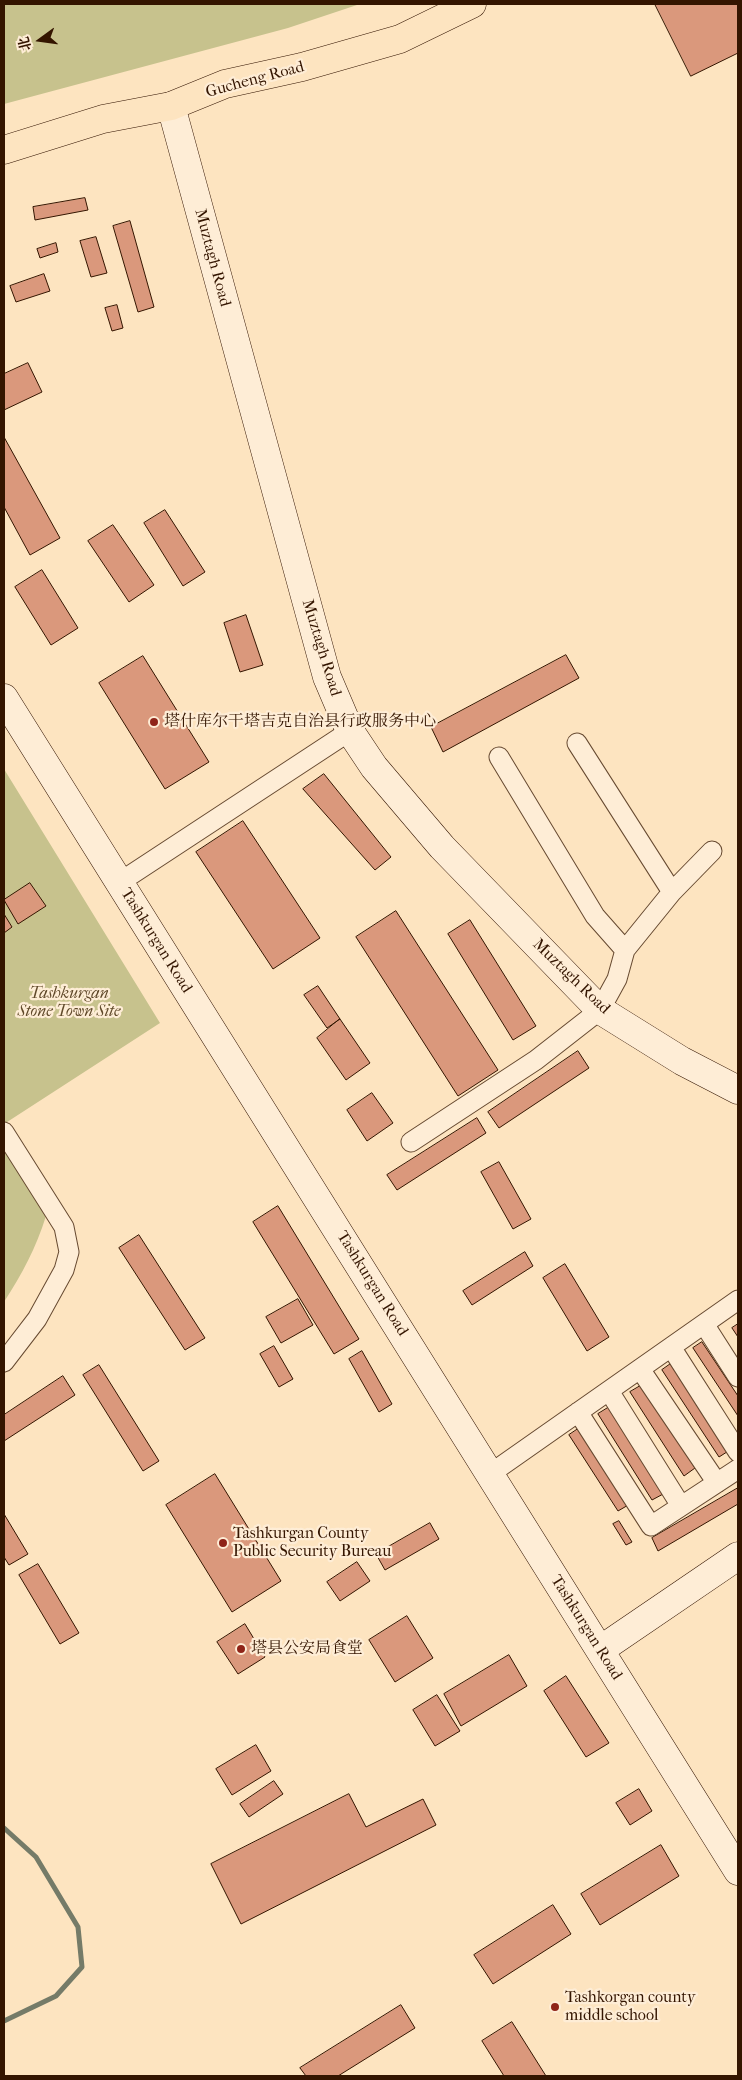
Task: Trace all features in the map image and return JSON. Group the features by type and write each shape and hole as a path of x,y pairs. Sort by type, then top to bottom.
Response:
{"main road":[{"name":"Gucheng Road","path":"4,150 103,119 171,106 225,84 302,67 400,39 472,4"},
{"name":"Muztagh Road","path":"171,106 327,677 350,731 374,767 442,846 600,1010 682,1060 738,1090"},
{"name":"Tashkurgan Road","path":"4,698 738,1871"},
{"path":"600,1650 738,1556"}],"street":[{"path":"120,882 350,731"},
{"path":"577,744 672,892"},
{"path":"499,757 595,916 625,950"},
{"path":"411,1142 536,1060 600,1010 617,979 625,950 672,892 712,850"},
{"path":"4,1132 64,1227 69,1252 64,1270 37,1320 4,1362"},
{"path":"490,1474 738,1300"},
{"path":"704,1324 738,1376"},
{"path":"671,1347 738,1452"},
{"path":"640,1369 717,1483"},
{"path":"609,1391 681,1506"},
{"path":"578,1412 650,1526 738,1470"}],"green space":[{"path":"4,4 360,4 288,28 4,104"},
{"name":"Tashkurgan Stone Town Site","path":"4,769 160,1023 4,1124"},
{"path":"4,1142 28,1179 46,1216 28,1260 4,1302"}],"building":[{"path":"655,4 738,4 738,53 691,76"},
{"path":"85,198 88,210 35,220 33,207"},
{"path":"130,221 154,307 138,312 113,226"},
{"path":"96,237 107,273 91,277 80,241"},
{"path":"56,243 58,252 40,258 37,249"},
{"path":"44,274 50,291 16,302 10,286"},
{"path":"117,305 123,328 112,331 105,308"},
{"path":"28,363 42,392 4,410 4,374"},
{"path":"4,437 60,538 30,555 4,507"},
{"path":"165,510 205,572 183,586 144,523"},
{"path":"113,525 154,585 129,602 88,541"},
{"path":"42,570 78,628 51,645 15,587"},
{"path":"246,615 263,665 240,672 224,623"},
{"path":"566,655 579,678 443,752 431,727"},
{"name":"塔什库尔干塔吉克自治县行政服务中心","path":"143,656 209,762 165,789 99,683"},
{"path":"324,774 391,857 375,870 303,789"},
{"path":"243,821 320,938 273,969 196,852"},
{"path":"30,883 46,906 18,924 4,900"},
{"path":"396,911 498,1070 458,1096 356,937"},
{"path":"4,914 12,927 4,933"},
{"path":"470,920 536,1026 513,1040 448,934"},
{"path":"318,986 340,1019 327,1028 304,995"},
{"path":"340,1019 370,1063 346,1080 317,1038"},
{"path":"578,1051 589,1068 499,1128 488,1112"},
{"path":"372,1093 393,1123 367,1141 347,1110"},
{"path":"477,1118 486,1133 397,1190 387,1175"},
{"path":"499,1162 531,1219 513,1229 481,1172"},
{"path":"278,1206 359,1339 334,1354 253,1222"},
{"path":"139,1235 205,1338 185,1350 119,1248"},
{"path":"525,1252 533,1266 472,1305 463,1291"},
{"path":"565,1264 609,1337 587,1351 543,1278"},
{"path":"298,1299 313,1325 281,1343 266,1317"},
{"path":"738,1324 738,1337 732,1328"},
{"path":"702,1342 738,1396 738,1416 693,1348"},
{"path":"274,1346 293,1379 279,1387 260,1354"},
{"path":"362,1351 392,1404 379,1412 349,1359"},
{"path":"672,1363 730,1450 719,1457 662,1370"},
{"path":"99,1365 159,1461 143,1471 83,1375"},
{"path":"63,1376 75,1395 4,1441 4,1415"},
{"path":"642,1385 695,1468 684,1476 630,1392"},
{"path":"611,1406 665,1493 652,1500 598,1414"},
{"path":"581,1427 630,1504 618,1511 569,1435"},
{"name":"Tashkurgan County Public Security Bureau","path":"215,1474 281,1581 232,1612 166,1505"},
{"path":"738,1488 738,1504 658,1551 652,1538"},
{"path":"4,1514 28,1554 9,1565 4,1557"},
{"path":"619,1521 632,1542 626,1545 613,1524"},
{"path":"430,1523 439,1539 385,1570 376,1554"},
{"path":"357,1562 370,1581 340,1601 327,1582"},
{"path":"38,1564 79,1633 60,1644 19,1575"},
{"path":"407,1616 433,1658 395,1682 369,1640"},
{"name":"塔县公安局食堂","path":"245,1624 265,1657 238,1674 217,1642"},
{"path":"509,1655 527,1686 461,1726 444,1694"},
{"path":"566,1676 609,1743 586,1757 544,1691"},
{"path":"437,1695 460,1731 435,1746 413,1710"},
{"path":"256,1745 271,1771 232,1795 216,1769"},
{"path":"274,1781 283,1794 249,1817 240,1804"},
{"path":"639,1789 652,1811 630,1825 616,1803"},
{"path":"349,1794 366,1827 423,1799 436,1825 241,1924 211,1864"},
{"path":"661,1845 679,1876 600,1925 581,1894"},
{"path":"553,1905 571,1934 493,1984 474,1955"},
{"path":"401,2005 415,2028 338,2076 306,2076 300,2068"},
{"path":"512,2022 546,2076 504,2076 482,2041"}],"waterway":[{"path":"4,1828 36,1857 78,1927 82,1967 56,1996 4,2021"}],"place":[{"name":"塔什库尔干塔吉克自治县行政服务中心","path":"154,722"},
{"name":"Tashkurgan County Public Security Bureau","path":"223,1543"},
{"name":"塔县公安局食堂","path":"241,1649"},
{"name":"Tashkorgan county middle school","path":"555,2007"}]}
